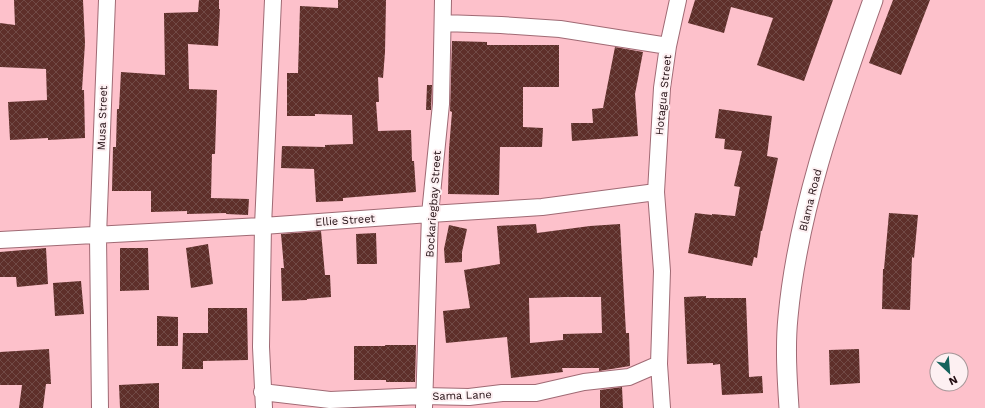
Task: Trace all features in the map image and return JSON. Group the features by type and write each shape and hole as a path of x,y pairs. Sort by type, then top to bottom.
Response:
{"street":[{"name":"Musa Street","path":"100,408 98,236 107,0"},
{"path":"264,408 262,392 263,226 274,0"},
{"name":"Bockariegbay Street","path":"423,402 430,214 441,104 443,0"},
{"name":"Hotagua Street","path":"656,192 662,88 668,46 678,0"},
{"name":"Blama Road","path":"789,408 787,377 787,319 794,266 826,140 873,0"},
{"path":"443,23 560,29 668,46"},
{"name":"Ellie Street","path":"0,240 98,236 263,226 542,207 656,192"},
{"path":"656,192 662,271 659,364 662,408"},
{"name":"Sama Lane","path":"262,392 330,400 423,402 502,393 536,401 584,382 629,377 659,364"}],"building":[{"path":"14,0 83,0 85,43 82,90 84,90 85,138 10,140 8,102 47,100 46,69 0,67 0,23 15,25"},
{"path":"199,0 219,0 220,9 218,46 188,44 189,89 217,90 215,154 212,154 211,198 249,199 248,215 226,213 187,214 187,211 151,212 151,191 112,191 113,147 116,147 117,109 119,109 121,72 165,75 164,13 198,12"},
{"path":"338,0 386,0 383,78 378,77 379,102 376,102 378,131 411,130 412,161 414,161 416,192 343,198 343,201 316,202 314,169 281,168 282,146 325,147 325,145 353,144 352,115 315,114 315,116 287,116 287,73 298,73 300,6 338,8"},
{"path":"695,0 833,0 804,81 757,65 773,18 731,7 724,33 688,23"},
{"path":"893,0 930,0 901,75 869,63"},
{"path":"452,41 487,42 487,45 559,45 559,87 523,87 523,127 543,128 542,147 500,147 499,195 448,194 452,112 450,111"},
{"path":"615,47 643,52 635,94 638,136 572,141 571,123 593,123 592,109 603,108"},
{"path":"427,85 432,85 431,110 426,110"},
{"path":"719,109 772,116 767,156 778,158 761,231 757,258 754,257 752,266 688,253 695,213 735,216 740,187 734,186 742,151 724,149 725,139 715,138"},
{"path":"889,213 918,215 914,258 912,257 910,310 882,309 883,269"},
{"path":"536,224 537,233 590,226 620,224 626,333 629,333 630,366 599,371 599,368 562,368 563,372 511,378 507,337 446,343 443,311 470,308 464,270 500,264 497,226","holes":["601,297 602,333 563,334 563,340 530,343 529,298"]},
{"path":"449,225 467,229 462,252 462,262 445,263 444,249"},
{"path":"321,231 325,275 330,275 331,297 282,301 281,268 284,268 281,234"},
{"path":"376,233 377,264 357,264 356,234"},
{"path":"208,244 213,284 191,288 186,248"},
{"path":"46,248 48,284 17,287 16,277 0,277 0,252"},
{"path":"120,248 148,248 149,290 120,291"},
{"path":"81,281 84,314 55,316 53,283"},
{"path":"706,296 706,298 746,298 749,377 762,376 763,393 722,395 720,364 687,364 684,297"},
{"path":"208,308 247,308 248,360 203,361 203,369 182,369 183,333 208,333"},
{"path":"157,316 178,317 178,346 157,346"},
{"path":"416,345 415,382 354,380 354,346"},
{"path":"49,349 51,384 46,384 43,408 19,408 22,385 0,385 0,352"},
{"path":"859,349 860,383 830,385 829,350"},
{"path":"159,383 159,408 120,408 119,385"},
{"path":"622,387 623,408 600,408 600,390"}]}
